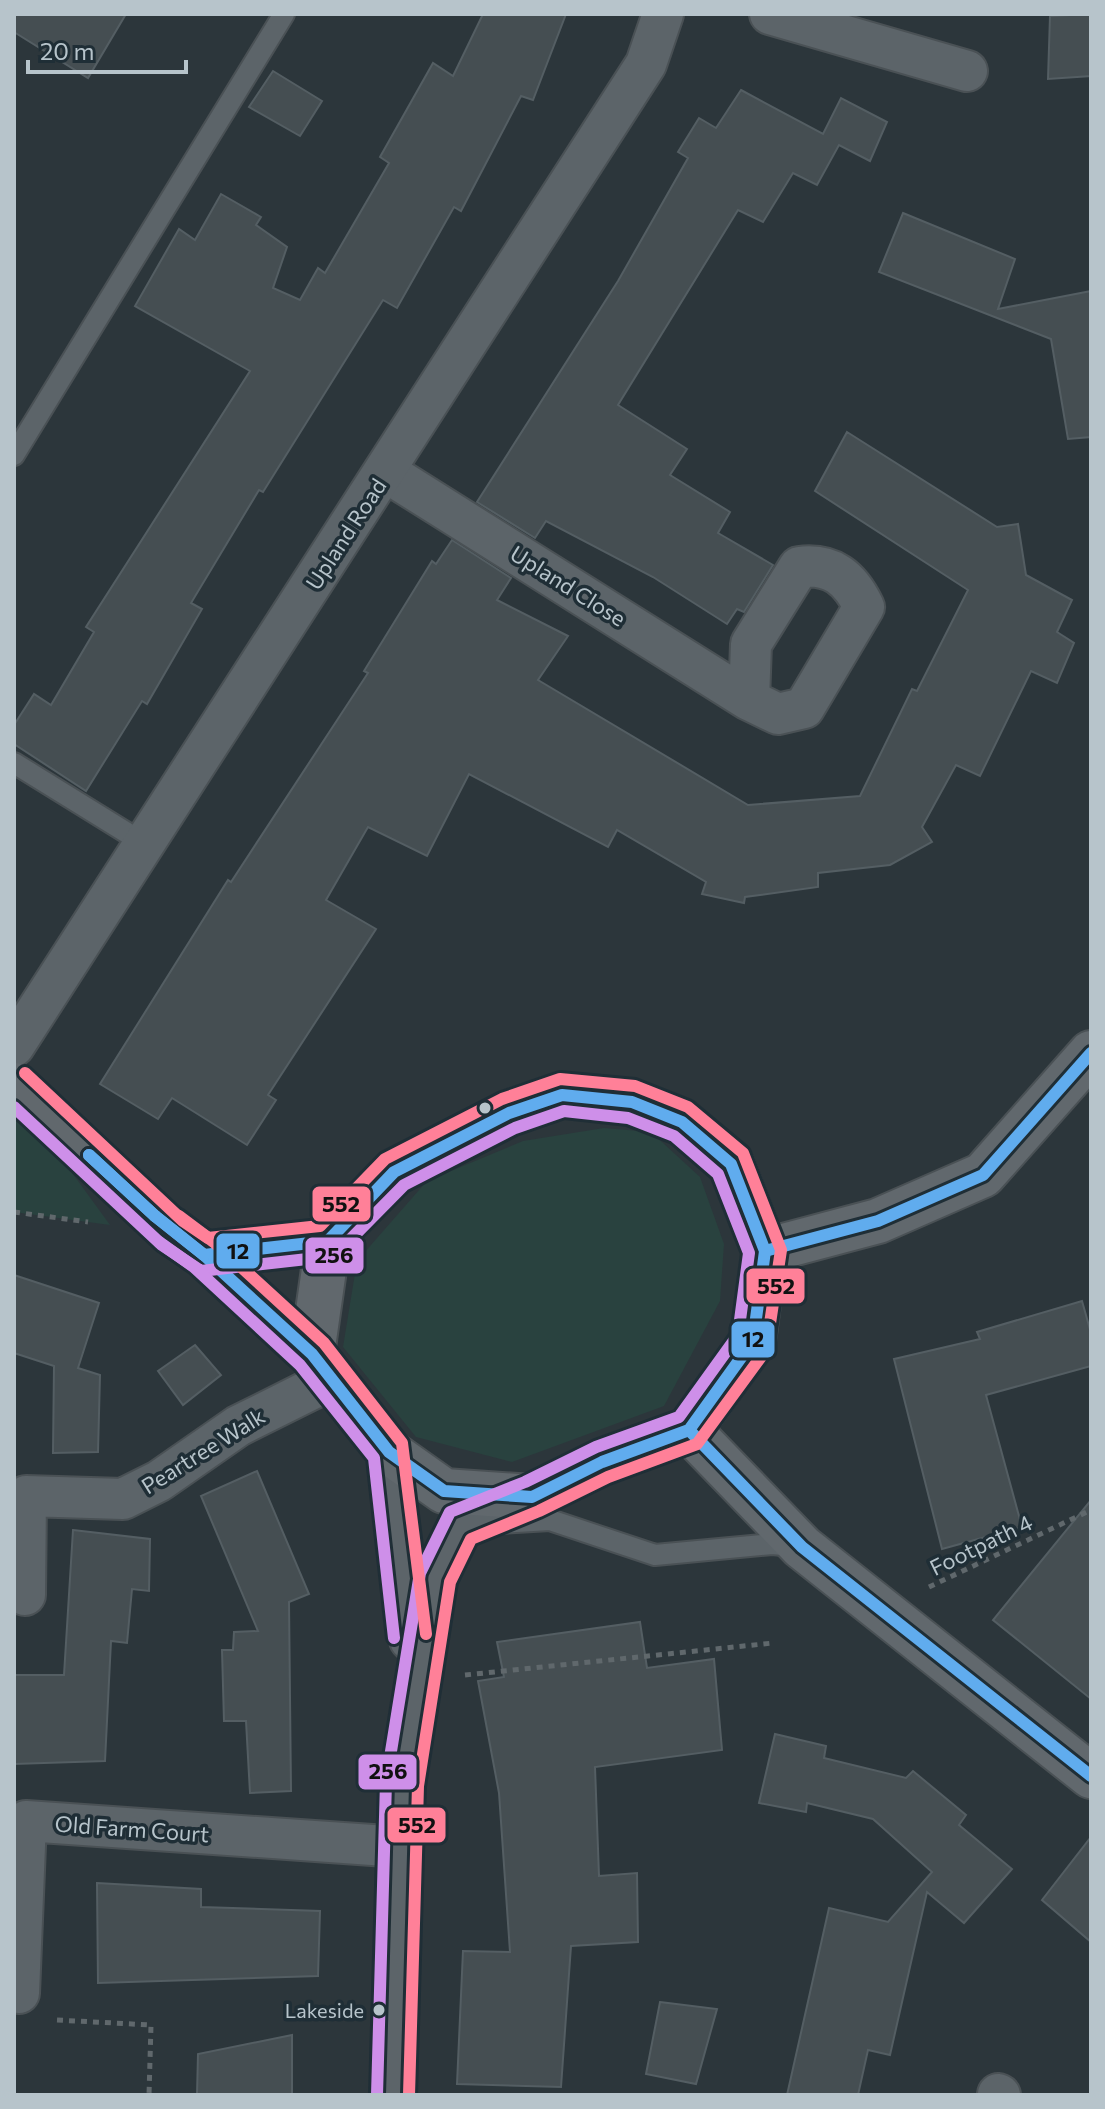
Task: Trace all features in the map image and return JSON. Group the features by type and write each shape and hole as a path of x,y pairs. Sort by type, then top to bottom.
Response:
{"street":[{"name":"Upland Road","path":"14,1046 646,64 663,14"},
{"path":"770,14 967,71"},
{"name":"Upland Close","path":"386,472 749,700"},
{"path":"765,1251 878,1221 983,1175 1091,1053"},
{"path":"14,1085 173,1233 204,1255 321,1367 389,1452 444,1491 532,1497"},
{"path":"204,1255 328,1241 394,1172 509,1113 562,1095 632,1102 682,1122 731,1164 765,1251 753,1341 689,1430 602,1462 532,1497 459,1526 435,1577 414,1692 402,1785 393,2095"},
{"path":"321,1367 328,1241"},
{"name":"Peartree Walk","path":"25,1595 26,1496 123,1499 159,1481 321,1367"},
{"path":"689,1430 802,1547 1091,1776"},
{"path":"389,1452 400,1532 414,1692"},
{"name":"Old Farm Court","path":"19,1993 26,1821 401,1847"}],"lane":[{"path":"14,455 284,14"},
{"path":"14,763 145,844"},
{"path":"459,1526 550,1520 655,1555 772,1544 802,1547"}],"path":[{"name":"Footpath 4","path":"888,1615 915,1594 1091,1510"},
{"path":"456,1676 773,1643"},
{"path":"19,1993 17,2019 151,2025 149,2095"}],"green space":[{"path":"14,1093 110,1225 14,1212"},
{"path":"604,1128 651,1132 700,1177 724,1244 720,1301 664,1406 512,1462 416,1437 343,1347 357,1261 427,1181 523,1141"}],"building":[{"path":"14,14 126,14 88,78 14,32"},
{"path":"483,14 566,14 533,100 521,96 461,211 454,207 397,308 383,300 263,492 259,490 191,603 202,609 147,704 142,701 86,791 14,744 14,725 34,694 51,705 94,632 86,627 250,371 135,306 179,229 195,240 221,194 261,217 256,225 287,247 273,288 300,300 318,268 325,273 389,163 380,157 433,63 453,76"},
{"path":"1091,14 1091,76 1048,79 1050,16"},
{"path":"273,71 322,101 300,136 249,107"},
{"path":"741,90 823,134 841,98 887,122 870,161 839,145 817,185 793,173 763,222 738,210 618,405 687,449 670,475 730,512 718,533 773,565 744,612 737,609 727,624 653,577 546,521 535,538 477,502 618,281 688,158 678,152 699,118 716,128"},
{"path":"903,213 1015,259 998,309 1091,291 1091,437 1068,439 1051,339 879,272"},
{"path":"847,432 997,527 1018,524 1026,575 1072,600 1057,632 1074,643 1057,683 1031,671 980,776 956,765 922,827 932,842 890,865 818,873 818,887 745,897 744,903 702,894 706,882 617,830 608,847 469,774 427,856 368,827 326,900 376,929 268,1095 276,1100 247,1145 172,1098 158,1119 100,1084 228,880 231,882 368,673 364,671 432,561 436,564 452,540 511,578 497,600 568,636 538,680 748,805 860,796 912,689 917,691 968,590 815,491"},
{"path":"14,1275 99,1303 78,1368 100,1375 98,1452 53,1453 54,1366 14,1353"},
{"path":"1082,1301 1091,1333 1091,1366 986,1395 1022,1527 942,1549 894,1359 980,1339 977,1332"},
{"path":"195,1345 221,1375 183,1405 158,1371"},
{"path":"257,1471 309,1594 289,1602 291,1791 250,1793 246,1721 224,1721 222,1650 233,1650 234,1632 258,1631 201,1496"},
{"path":"1091,1500 1091,1699 993,1620"},
{"path":"73,1530 150,1539 149,1591 132,1589 127,1643 111,1641 105,1761 14,1764 14,1675 64,1675"},
{"path":"640,1622 647,1668 714,1659 722,1750 595,1767 599,1876 637,1873 638,1942 571,1946 561,2087 457,2084 463,1951 510,1952 499,1793 478,1681 504,1677 497,1642"},
{"path":"775,1734 826,1746 824,1758 906,1778 913,1771 966,1815 959,1825 1012,1869 964,1923 927,1892 890,2055 868,2050 858,2095 787,2095 829,1908 888,1922 932,1872 873,1819 807,1803 806,1812 759,1803"},
{"path":"1091,1837 1091,1942 1042,1900"},
{"path":"97,1883 201,1889 201,1907 320,1911 318,1976 98,1983"},
{"path":"660,2002 717,2009 696,2084 646,2074"},
{"path":"292,2035 292,2095 197,2095 198,2054"}],"transit line":[{"name":"12","path":"765,1251 878,1221 983,1175 1091,1053"},
{"name":"552","path":"25,1073 183,1221 208,1238 320,1226 385,1159 502,1099 560,1079 635,1086 688,1107 743,1153 781,1250 766,1350 697,1444 608,1477 539,1511 471,1539 450,1582 418,1786 409,2095"},
{"name":"12","path":"562,1095 632,1102 682,1122 731,1164 765,1251 753,1341 689,1430 602,1462 532,1497 444,1491 389,1452 312,1354 204,1255 328,1241 394,1172 509,1113 562,1095"},
{"name":"256","path":"14,1107 162,1245 201,1271 334,1256 404,1185 515,1128 564,1111 628,1118 674,1136 718,1174 749,1253 738,1335 679,1417 596,1447 525,1482 450,1512 420,1573 386,1782 377,2095"},
{"name":"12","path":"89,1155 155,1216"},
{"name":"12","path":"89,1155 155,1216"},
{"name":"12","path":"155,1216 204,1255"},
{"name":"12","path":"155,1216 204,1255"},
{"name":"552","path":"179,1216 215,1243 324,1343 402,1443 426,1634"},
{"name":"256","path":"159,1242 194,1267 300,1365 374,1458 394,1638"},
{"name":"12","path":"689,1430 802,1547 1091,1776"}],"place":[{"name":"Lakeside","path":"379,2010"}]}
